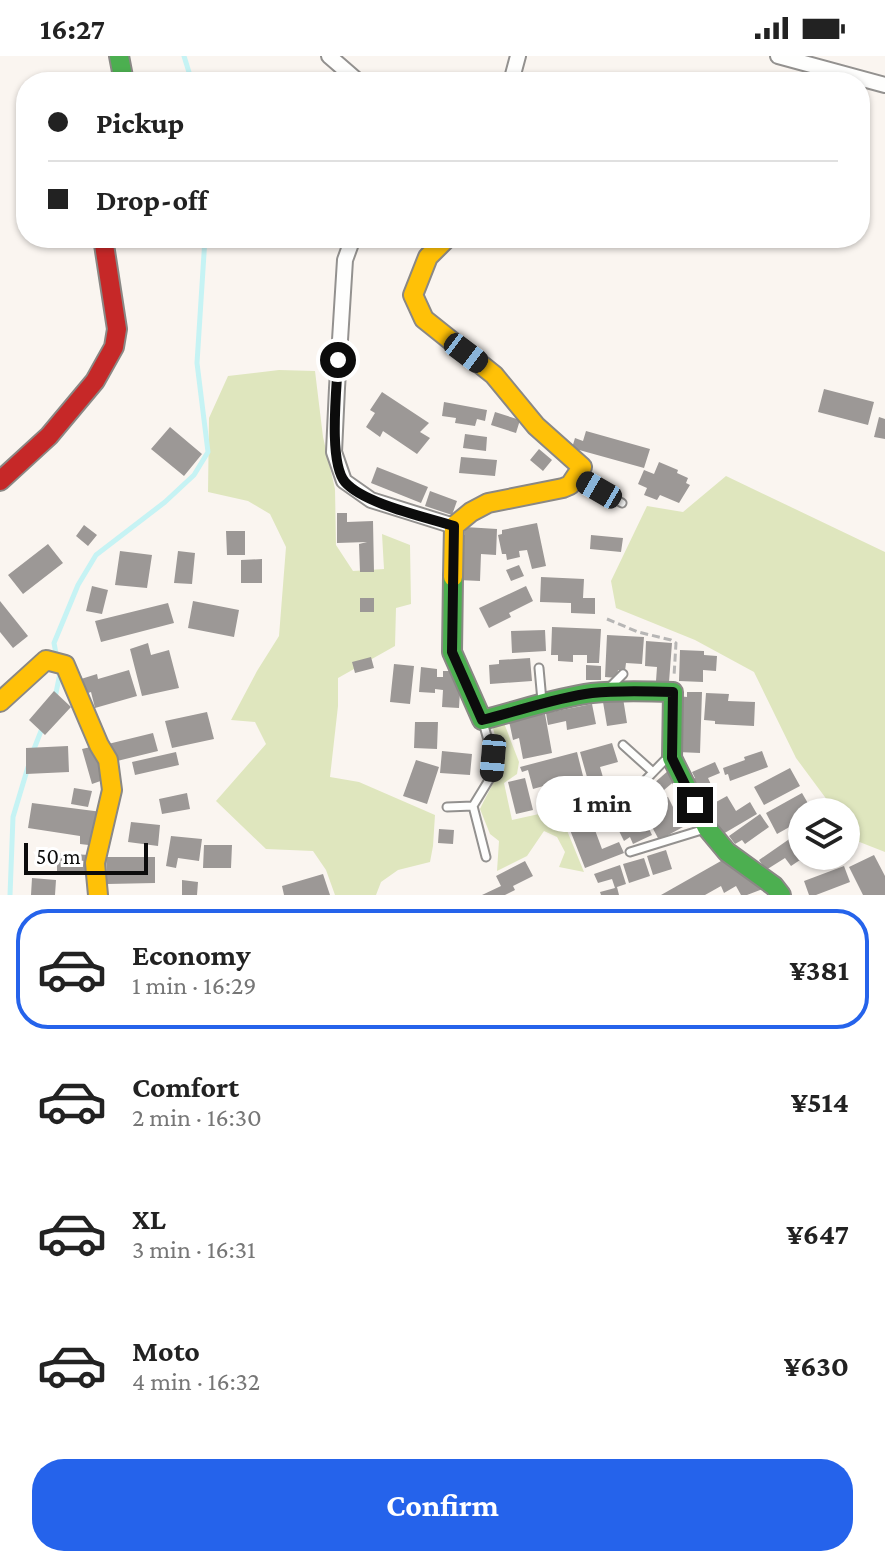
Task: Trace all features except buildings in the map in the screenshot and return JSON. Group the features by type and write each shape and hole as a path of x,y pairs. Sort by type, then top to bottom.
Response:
{"street":[{"path":"329,56 347,72"},
{"path":"778,56 837,72"},
{"path":"0,481 49,436 95,381 114,347 117,329 105,248"},
{"path":"349,248 345,260 334,452 344,481 371,500 454,526"},
{"path":"437,248 428,257 413,295 424,319 494,375 536,426 582,467 570,485 488,503 454,526 452,652 482,720 591,693 632,690 673,692 672,758 707,828 727,852 774,886 781,895"},
{"path":"0,702 46,660 65,665 108,760 112,790 95,863 98,895"}],"lane":[{"path":"576,477 622,503"},
{"path":"539,668 542,703"},
{"path":"604,693 623,674"},
{"path":"482,720 493,758 492,775 473,806 486,857"},
{"path":"623,745 653,772"},
{"path":"563,797 583,810 606,808 630,796 664,761 672,758"},
{"path":"447,807 473,806"},
{"path":"630,852 707,828"}],"path":[{"path":"607,619 676,643 673,692"}],"green space":[{"path":"279,370 315,371 323,437 335,489 336,545 353,571 384,569 382,534 410,545 411,604 396,608 395,646 338,678 330,777 359,782 435,815 430,862 398,870 381,882 376,895 335,895 326,870 313,851 266,849 216,801 266,744 255,722 231,720 279,636 286,547 270,514 248,501 208,492 209,418 228,376"},
{"path":"726,476 885,552 885,852 860,842 860,798 826,798 796,758 754,672 695,640 616,608 611,581 647,506 683,512"},
{"path":"504,723 519,762 517,774 504,783 512,820 539,814 549,822 564,823 584,872 559,867 565,852 557,837 544,831 527,856 497,871 499,841 490,834 480,809 498,771 499,754 493,728"}],"waterway":[{"path":"184,56 189,72"},
{"path":"57,659 54,643 78,585 96,555 165,502 194,475 208,452 197,363 204,248"},
{"path":"55,698 60,673"},
{"path":"32,754 43,726"},
{"path":"10,895 13,817 28,767"}],"traffic: fast":[{"path":"119,56 122,72"},
{"path":"453,577 452,652 482,720 592,693 673,692 672,758 707,828 727,852 774,886 781,895"}],"traffic: slow":[{"path":"437,248 428,257 413,295 424,319 494,375 536,426 582,467 570,485 488,503 454,526 453,577"},
{"path":"0,702 46,660 65,665 108,760 112,790 95,863 98,895"}],"traffic: jam":[{"path":"0,481 49,436 95,381 114,347 117,329 105,248"}],"route":[{"path":"338,360 334,452 344,481 371,500 454,526 452,652 482,720 591,693 632,690 673,692 672,758 695,805"}]}
